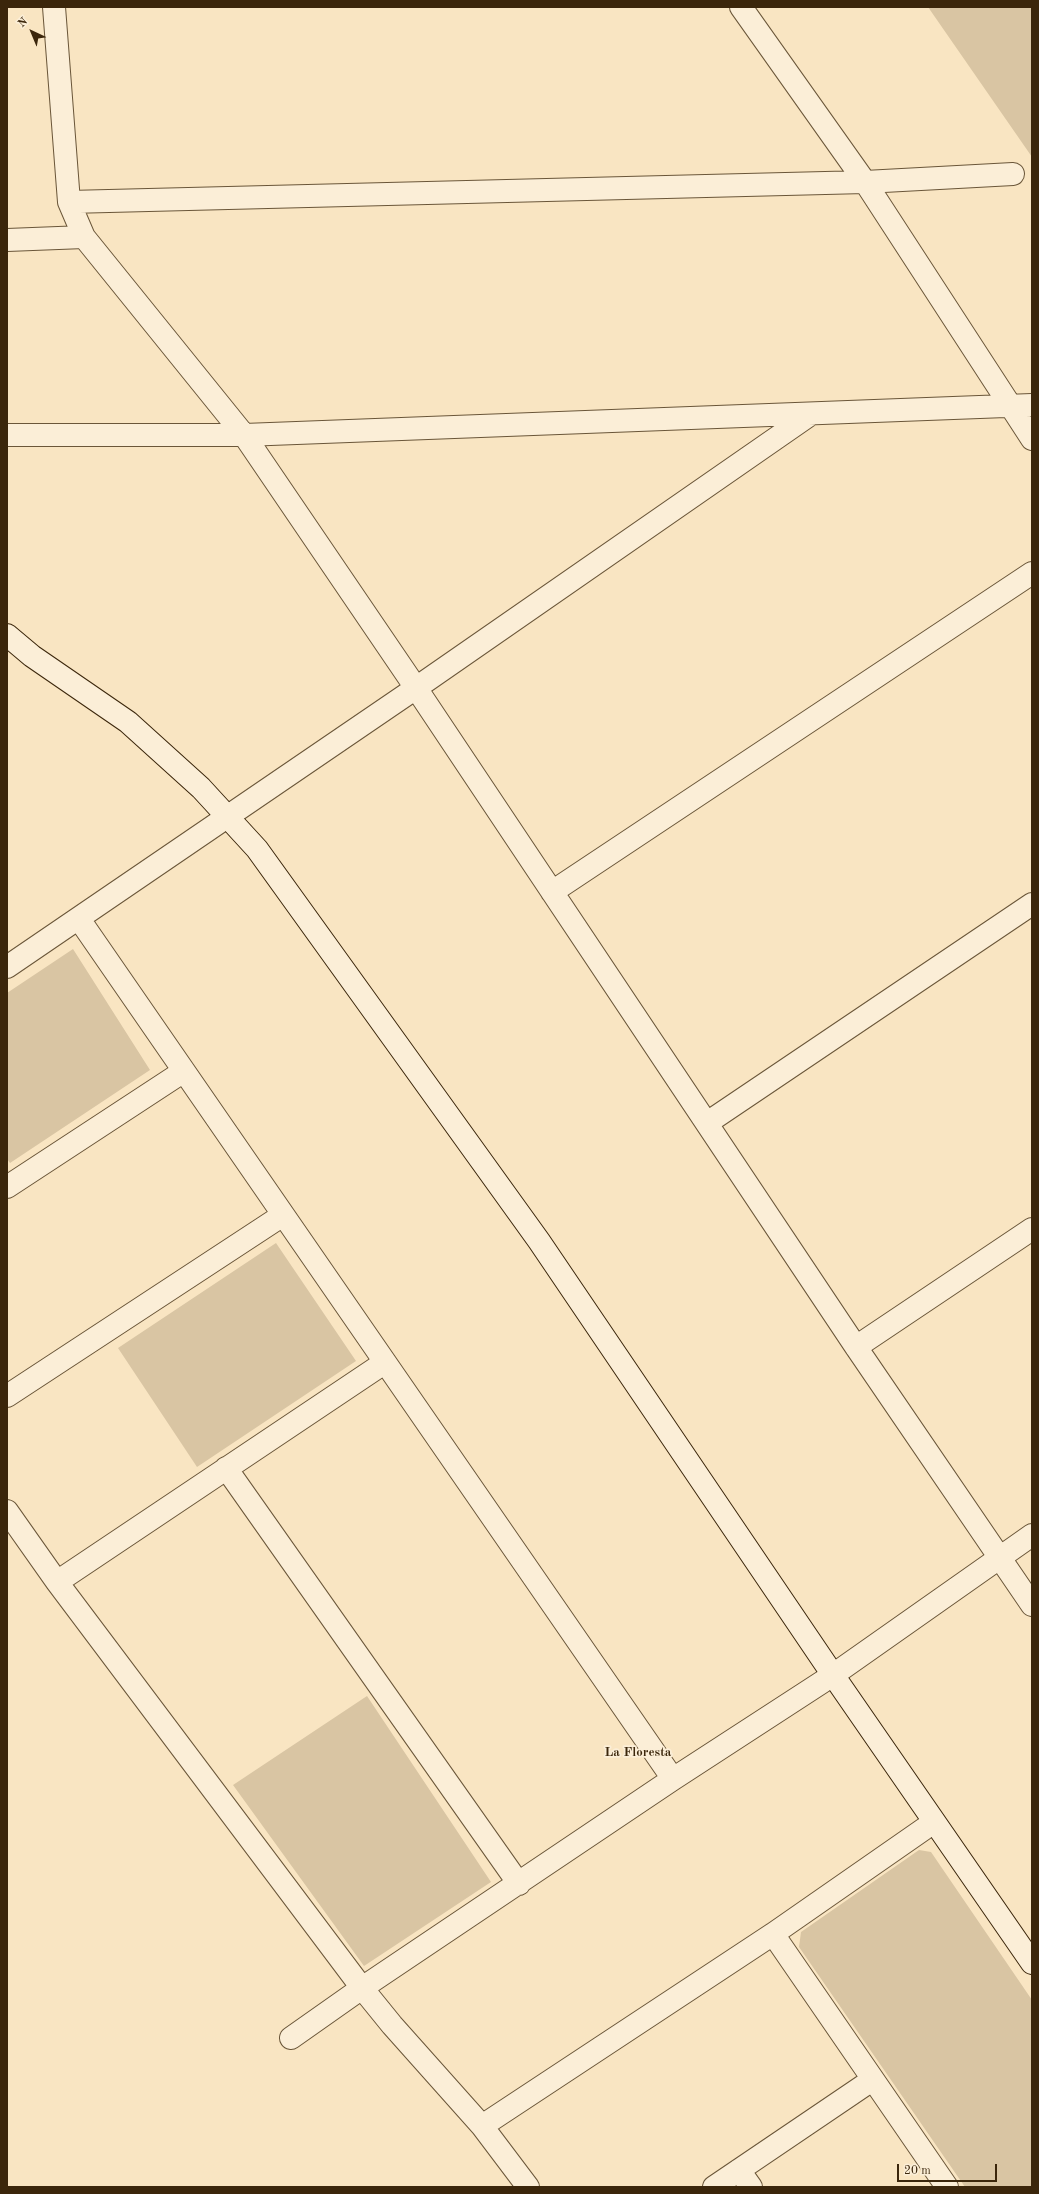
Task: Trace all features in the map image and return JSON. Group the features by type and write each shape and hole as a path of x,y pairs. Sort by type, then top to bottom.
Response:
{"street":[{"path":"54,7 69,202 84,237 244,435 416,688 856,1347 1032,1605"},
{"path":"741,7 1022,405 1032,439"},
{"path":"69,202 865,182 1013,174"},
{"path":"7,240 84,237"},
{"path":"7,434 244,435 1022,405"},
{"path":"7,967 416,688 811,414"},
{"path":"552,892 1032,573"},
{"path":"7,635 32,656 128,722 201,788 257,849 539,1240 833,1675 1032,1963"},
{"path":"707,1124 1032,904"},
{"path":"79,919 384,1363 673,1779"},
{"path":"7,1187 184,1071"},
{"path":"7,1396 283,1215"},
{"path":"856,1347 1032,1229"},
{"path":"56,1582 384,1363"},
{"path":"226,1468 519,1884"},
{"path":"7,1511 56,1582 362,1988 392,2025 482,2126 528,2187"},
{"path":"291,2038 362,1988 519,1884 673,1779 833,1675 999,1557 1032,1536"},
{"path":"482,2126 773,1934 934,1822"},
{"path":"773,1934 947,2187"},
{"path":"714,2187 872,2080"},
{"path":"739,2170 751,2187"}],"shaded area":[{"path":"928,7 1032,7 1032,157"},
{"path":"73,949 150,1070 10,1163 7,1159 7,993"},
{"path":"276,1243 356,1361 197,1467 118,1348"},
{"path":"367,1696 491,1882 364,1966 233,1785"},
{"path":"919,1850 931,1852 1032,2000 1032,2187 965,2187 799,1947 801,1932"}],"district":[{"name":"La Floresta","path":"638,1753"}]}
